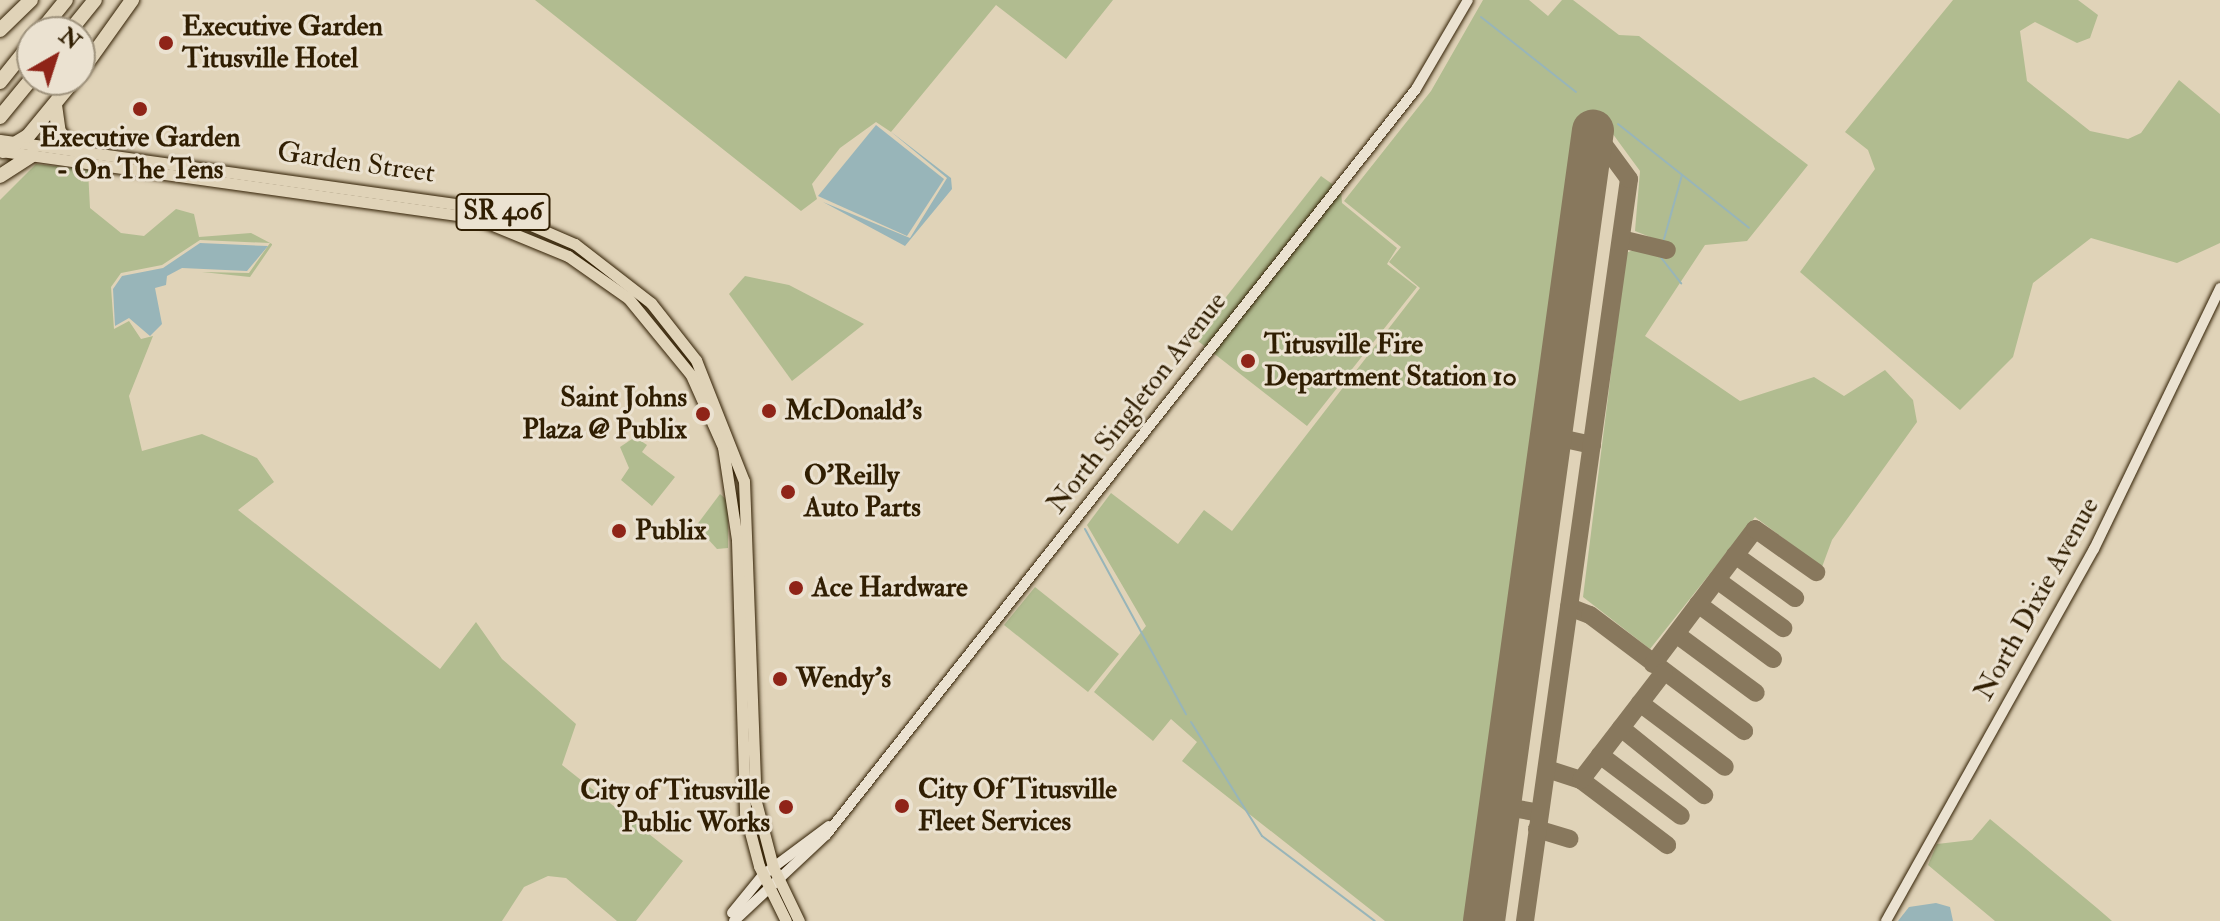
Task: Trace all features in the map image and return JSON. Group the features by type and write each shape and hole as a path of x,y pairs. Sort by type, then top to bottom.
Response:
{"highway":[{"path":"0,30 31,0"},
{"path":"53,16 66,0"},
{"path":"82,16 95,0"},
{"path":"96,51 132,0"},
{"path":"0,82 16,62"},
{"path":"0,117 17,96"},
{"path":"0,170 1,147 18,143 62,96"},
{"path":"55,105 59,132 76,150"},
{"path":"0,176 32,155"}],"main road":[{"name":"Garden Street","path":"18,143 494,209 575,244 625,279 696,360 734,444 748,522 756,802 773,867 770,880 799,921"},
{"name":"Garden Street","path":"1,147 32,155 473,217 538,240 596,273 655,326 709,410 734,489 745,813 786,921"},
{"path":"739,628 753,660"},
{"path":"739,659 753,692"}],"street":[{"name":"North Singleton Avenue","path":"770,880 804,861 1416,89 1468,0"},
{"name":"North Dixie Avenue","path":"1886,921 2094,549 2219,291"},
{"name":"North Singleton Avenue","path":"773,867 829,826"},
{"path":"727,921 770,880"},
{"path":"734,921 770,880"}],"green space":[{"path":"535,0 1113,0 1066,59 996,5 891,132 876,122 840,148 812,184 817,199 801,211"},
{"path":"1483,0 1529,0 1548,16 1562,0 1573,0 1619,35 1639,36 1808,165 1747,241 1705,245 1645,336 1740,401 1814,377 1844,396 1885,370 1913,400 1917,422 1832,540 1822,567 1755,517 1650,649 1583,597 1626,253 1640,247 1667,256 1670,245 1635,231 1640,171 1607,126 1576,119 1469,921 1385,921 1182,761 1197,742 1171,719 1153,741 1094,692 1146,626 1087,525 1111,493 1178,544 1204,510 1232,531 1420,288 1389,262 1401,247 1344,201 1431,91"},
{"path":"1953,0 2078,0 2098,15 2090,38 2077,43 2035,22 2020,31 2027,81 2090,131 2128,139 2141,133 2179,80 2220,114 2220,243 2177,263 2091,238 2033,283 2013,357 1960,410 1800,272 1875,169 1868,150 1845,132"},
{"path":"36,164 88,170 90,208 121,233 144,236 176,209 194,214 199,237 251,233 272,244 250,277 202,272 249,273 270,243 200,240 162,265 121,273 111,287 114,329 129,321 141,339 153,336 129,396 142,451 202,434 257,458 274,482 238,510 440,669 476,622 502,659 576,724 562,765 683,861 636,921 617,921 566,878 548,876 524,887 502,921 0,921 0,200"},
{"path":"1321,176 1335,186 1207,348 1194,338"},
{"path":"1341,190 1342,203 1397,248 1387,264 1417,287 1307,426 1212,352"},
{"path":"745,276 789,285 864,324 792,381 729,294"},
{"path":"635,437 647,445 642,452 675,477 652,506 621,480 629,468 620,447"},
{"path":"720,494 728,501 728,548 717,549 696,526"},
{"path":"1035,587 1119,654 1088,692 1004,625"},
{"path":"1990,819 2112,921 1995,921 1928,865 1937,844 1972,840"}],"water":[{"path":"876,125 944,179 907,236 818,196"},
{"path":"890,131 951,178 952,189 905,246 823,202 910,238 947,178"},
{"path":"200,243 268,246 247,271 182,268 167,276 166,285 155,288 162,324 150,336 129,318 115,326 113,289 122,276 163,268"},
{"path":"1936,903 1950,907 1953,921 1898,921 1909,907"}],"waterway":[{"path":"1481,17 1576,92"},
{"path":"1618,124 1749,228"},
{"path":"1664,239 1682,175"},
{"path":"1659,255 1681,283"},
{"path":"1085,529 1186,714"},
{"path":"1191,722 1262,836 1375,921"}],"taxiway":[{"path":"1525,921 1629,179 1593,130"},
{"path":"1621,239 1667,250"},
{"path":"1551,436 1592,445"},
{"path":"1653,664 1755,529 1816,572"},
{"path":"1735,555 1795,598"},
{"path":"1717,580 1783,628"},
{"path":"1698,604 1773,659"},
{"path":"1569,607 1590,615 1744,731"},
{"path":"1676,634 1756,693"},
{"path":"1581,780 1664,672"},
{"path":"1640,703 1725,767"},
{"path":"1621,728 1704,795"},
{"path":"1600,755 1681,816"},
{"path":"1547,769 1581,780 1667,845"},
{"path":"1501,806 1539,813"},
{"path":"1537,829 1569,839"}],"runway":[{"path":"1484,921 1593,130"}],"place":[{"name":"Executive Garden Titusville Hotel","path":"166,43"},
{"name":"Executive Garden - On The Tens","path":"140,109"},
{"name":"Titusville Fire Department Station 10","path":"1248,361"},
{"name":"McDonald's","path":"769,411"},
{"name":"Saint Johns Plaza @ Publix","path":"703,414"},
{"name":"O'Reilly Auto Parts","path":"788,492"},
{"name":"Publix","path":"619,531"},
{"name":"Ace Hardware","path":"796,588"},
{"name":"Wendy's","path":"780,679"},
{"name":"City Of Titusville Fleet Services","path":"902,806"},
{"name":"City of Titusville Public Works","path":"786,807"}]}
